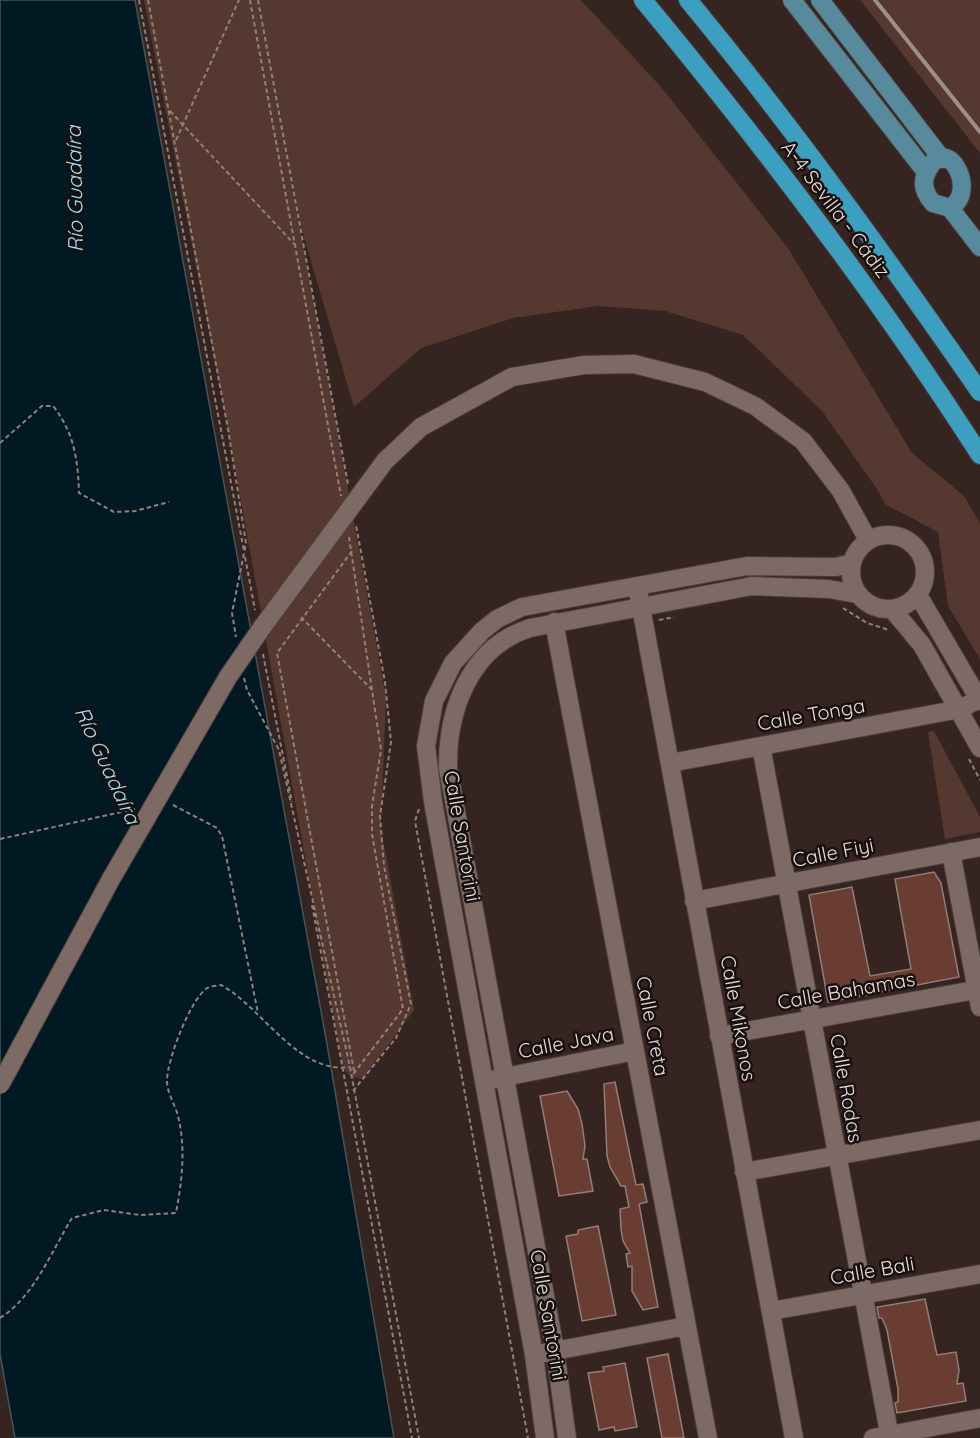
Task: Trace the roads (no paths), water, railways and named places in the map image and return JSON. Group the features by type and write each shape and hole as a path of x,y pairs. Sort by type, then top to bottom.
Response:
{"highway":[{"name":"A-4 Sevilla - Cádiz","path":"643,0 803,202 871,294 980,455"},
{"name":"A-4 Sevilla - Cádiz","path":"688,0 745,69 852,209 980,392"}],"main road":[{"path":"792,0 926,172"},
{"path":"820,0 942,159"},
{"path":"942,159 957,159 969,168 974,182 972,199 962,205 950,208 941,207 928,197 924,180 926,172 933,163 942,159"},
{"path":"950,208 980,247"}],"street":[{"path":"0,1085 117,868 228,677 261,637 352,504 385,461 421,427 512,377 584,365 634,364 705,382 755,406 803,441 841,491 868,540"},
{"path":"880,535 893,535 906,539 916,547 923,558 926,570 924,583 918,595 908,604 892,609 875,608 857,594 852,584 852,563 858,549 868,540 880,535"},
{"name":"Calle Santorini","path":"545,1438 534,1355 433,802 426,746 434,701 453,663 482,631 522,607 747,566 836,567 852,563"},
{"name":"Calle Mikonos","path":"638,586 794,1438"},
{"name":"Calle Santorini","path":"567,1438 555,1350 448,768 447,742 458,697 486,655 504,639 519,631 554,622 643,615 752,586 829,589 857,594"},
{"path":"918,595 980,700"},
{"path":"892,609 922,645 960,709 972,750"},
{"name":"Calle Creta","path":"554,622 708,1438"},
{"name":"Calle Tonga","path":"670,763 960,709 980,700"},
{"name":"Calle Rodas","path":"761,746 863,1295 884,1437"},
{"name":"Calle Fiyi","path":"694,901 980,847"},
{"path":"951,852 979,995"},
{"name":"Calle Bahamas","path":"719,1036 812,1019 979,995"},
{"name":"Calle Java","path":"484,1081 635,1051"},
{"path":"744,1172 980,1131"},
{"name":"Calle Bali","path":"771,1311 980,1274"},
{"path":"534,1355 686,1326"},
{"path":"884,1437 980,1418"}],"water":[{"name":"Río Guadaíra","path":"0,0 135,0 327,1044 394,1438 15,1438 0,1354"}],"railway":[{"path":"875,0 980,132"}]}
